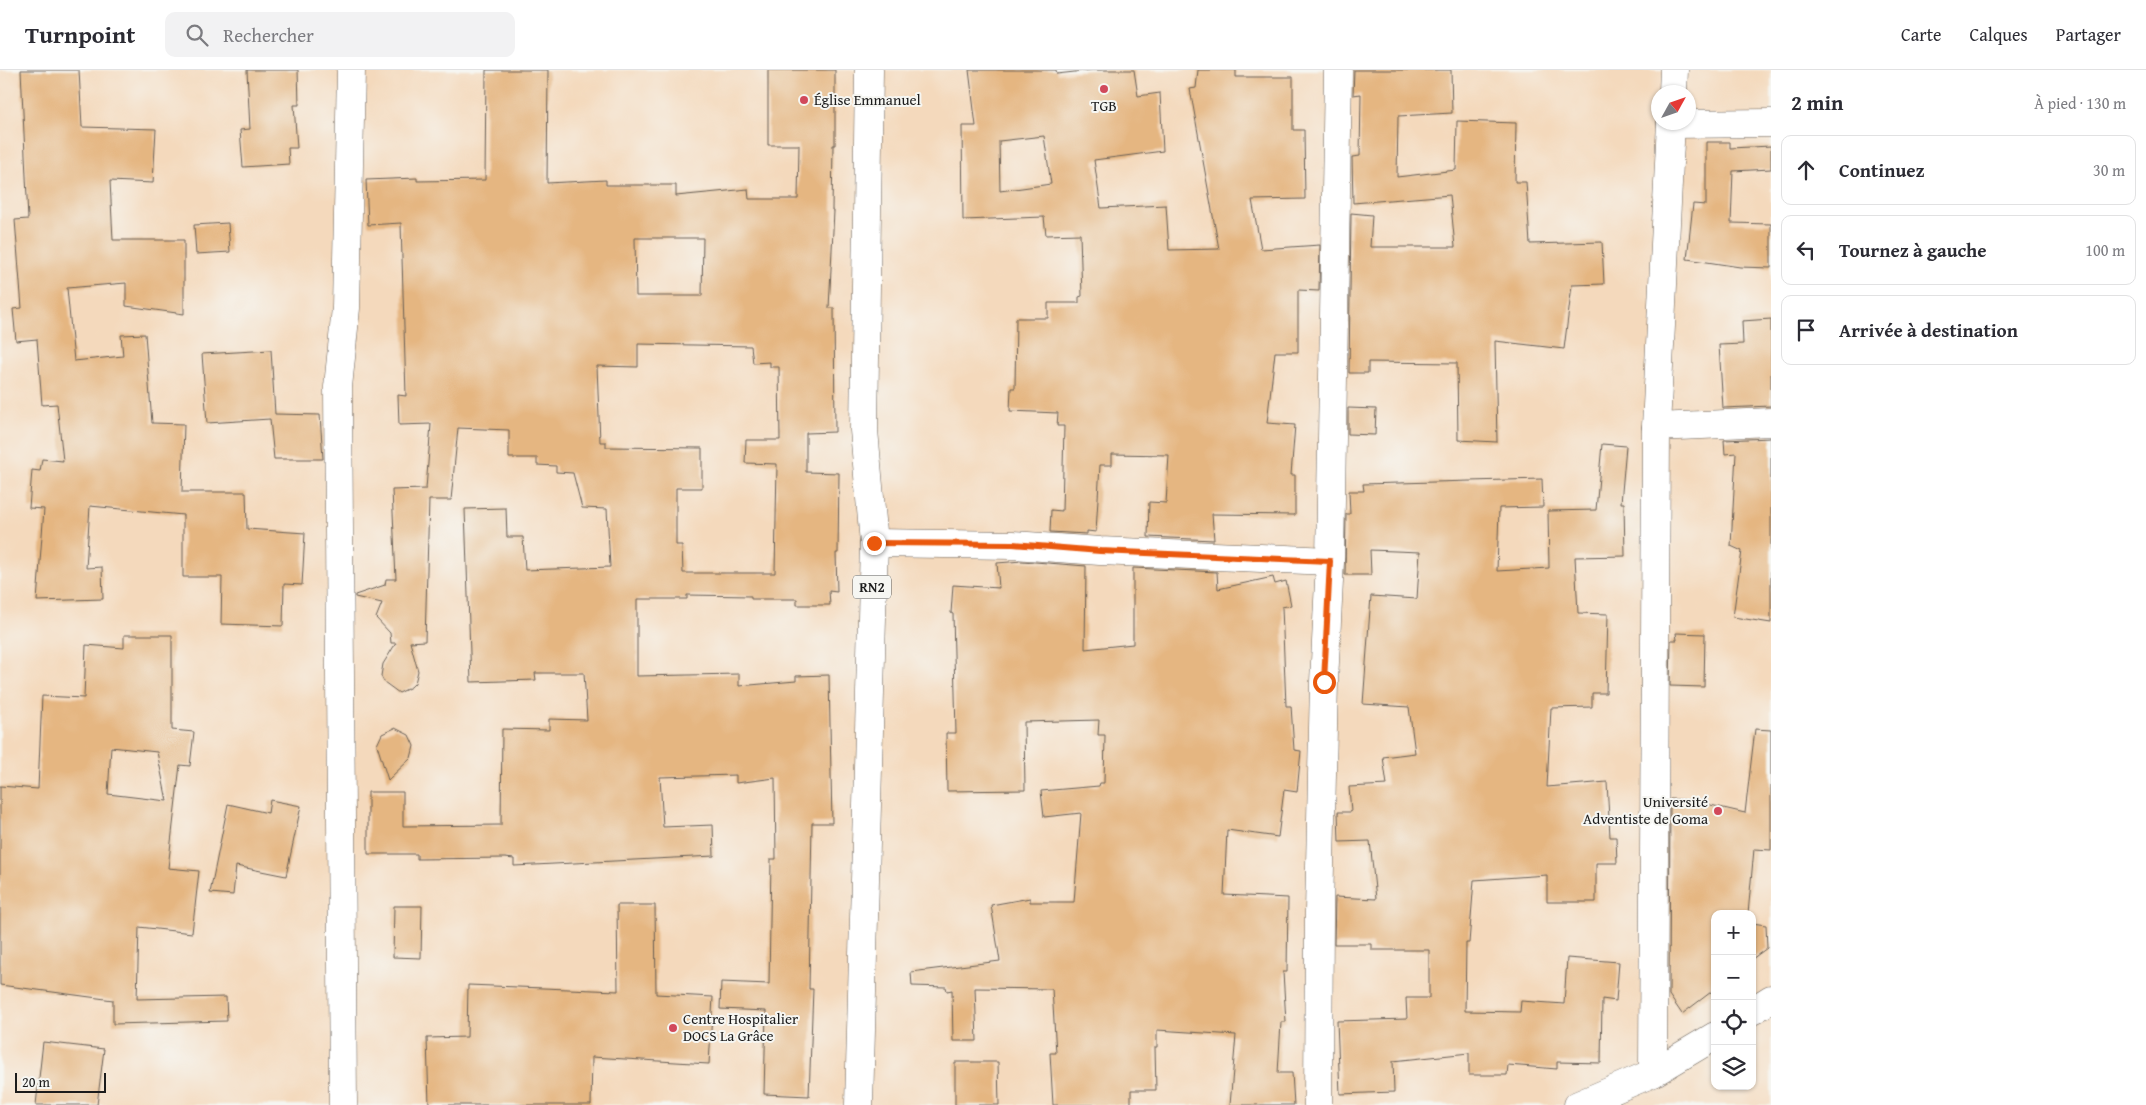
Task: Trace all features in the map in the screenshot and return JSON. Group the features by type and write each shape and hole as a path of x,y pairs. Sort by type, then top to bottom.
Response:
{"main road":[{"path":"344,1105 340,861 338,387 346,308 351,70"},
{"name":"RN2","path":"859,1105 874,543 864,430 869,70"},
{"path":"1318,1105 1319,912 1324,682 1330,561 1338,70"},
{"path":"1673,85 1674,70"},
{"path":"1696,123 1771,123"},
{"path":"1653,1073 1656,427 1671,130"},
{"path":"1656,427 1771,422"},
{"path":"874,543 1013,544 1100,551 1330,561"},
{"path":"1756,1008 1771,999"},
{"path":"1578,1105 1653,1073 1711,1038"}],"building":[{"path":"21,70 79,70 82,127 156,129 153,183 110,181 113,240 184,240 184,314 126,306 126,283 67,288 74,361 123,356 121,335 145,334 152,423 184,424 182,492 246,492 247,529 305,533 302,585 284,584 283,626 221,624 222,577 183,577 183,515 90,506 86,568 102,567 103,599 37,601 44,509 29,508 32,470 40,471 42,459 63,461 57,404 42,405 37,339 16,341 13,309 22,308 15,220 28,219"},
{"path":"247,70 298,70 299,105 294,105 297,148 288,148 289,164 243,167 240,130 250,129"},
{"path":"486,70 548,70 547,183 606,180 606,185 676,185 676,196 748,189 749,199 798,199 799,145 768,145 768,70 835,70 835,145 833,145 832,210 834,211 829,308 834,308 835,432 806,433 806,472 839,473 838,553 836,553 837,592 829,591 830,605 797,605 797,599 751,599 751,596 687,595 687,599 637,599 637,676 739,674 739,686 796,681 796,676 829,675 832,823 812,823 809,989 813,989 809,1096 764,1094 766,1011 720,1009 721,982 769,984 771,859 776,859 775,778 736,783 736,775 660,777 663,827 713,825 714,856 514,866 514,859 505,858 417,859 417,854 368,854 368,792 403,792 403,826 501,825 502,729 549,730 549,719 587,720 584,673 535,673 536,680 471,682 465,509 506,508 507,537 523,537 525,570 610,567 607,509 582,508 573,473 556,472 556,466 537,465 537,458 509,458 509,430 458,428 451,500 429,500 425,641 410,642 418,671 415,683 411,687 399,693 384,682 381,676 383,664 396,643 391,643 390,633 376,618 382,603 355,597 355,595 385,585 386,579 396,579 392,490 426,489 431,424 399,425 398,395 406,396 401,223 368,225 366,180 417,178 417,181 485,180","holes":["635,238 703,238 702,296 636,296","638,344 751,346 753,363 770,362 770,367 779,367 780,440 746,440 745,463 777,464 775,573 683,573 682,545 676,545 676,488 702,488 702,448 606,447 606,442 600,442 597,366 638,367"]},
{"path":"969,70 1056,70 1057,74 1092,70 1134,70 1138,96 1160,93 1163,151 1094,160 1101,208 1166,205 1169,250 1219,249 1190,89 1196,88 1198,70 1236,70 1236,77 1293,77 1293,130 1304,130 1305,199 1252,200 1261,249 1320,245 1319,291 1298,290 1298,352 1275,352 1267,423 1295,425 1291,475 1295,475 1295,515 1212,514 1214,540 1148,537 1149,502 1166,503 1169,455 1112,454 1112,465 1100,465 1096,532 1087,531 1087,534 1050,532 1051,510 1062,511 1064,426 1057,426 1058,413 1010,411 1011,388 1015,388 1016,318 1048,318 1048,303 1079,303 1079,297 1082,296 1080,234 1046,235 1044,217 963,220 962,126 976,126","holes":["1044,136 1051,184 1000,191 999,141"]},
{"path":"1354,70 1451,70 1452,113 1398,116 1397,177 1456,170 1457,121 1516,123 1515,182 1526,182 1530,244 1602,242 1604,284 1572,285 1564,349 1495,341 1497,442 1458,440 1457,363 1368,362 1368,373 1349,373 1351,213 1372,215 1370,247 1455,247 1450,195 1353,203 1352,157 1360,156 1361,94 1353,95"},
{"path":"1706,142 1730,142 1730,148 1771,146 1771,169 1733,171 1731,223 1771,224 1771,268 1740,267 1687,259 1693,204 1706,205"},
{"path":"228,223 230,252 196,254 194,225"},
{"path":"1771,319 1771,406 1723,408 1719,345 1743,344 1742,321"},
{"path":"271,350 275,414 320,415 323,459 274,459 270,419 207,423 202,354"},
{"path":"1348,408 1376,409 1375,435 1348,434"},
{"path":"1771,438 1771,623 1733,617 1742,551 1731,546 1736,453 1725,454 1724,440"},
{"path":"1602,444 1626,446 1621,503 1624,503 1625,556 1575,557 1578,613 1608,614 1606,693 1592,693 1592,707 1551,708 1547,787 1607,782 1610,837 1616,837 1617,863 1596,863 1596,902 1547,902 1547,875 1474,880 1469,943 1466,943 1465,1011 1520,1012 1521,1001 1564,1004 1567,958 1619,962 1616,1001 1602,999 1601,1063 1557,1062 1557,1069 1508,1065 1507,1075 1469,1075 1469,1053 1393,1061 1394,1092 1340,1094 1337,1021 1407,1019 1406,998 1429,998 1429,950 1372,950 1372,944 1334,944 1335,897 1376,899 1370,841 1339,842 1338,812 1351,812 1349,787 1387,785 1383,757 1415,753 1409,707 1363,704 1371,596 1417,599 1420,552 1370,550 1371,575 1345,575 1346,514 1350,514 1349,491 1364,491 1363,484 1542,479 1543,507 1499,508 1497,571 1549,568 1548,511 1596,510"},
{"path":"1022,561 1086,566 1085,649 1133,644 1133,568 1217,572 1218,589 1273,577 1275,584 1286,581 1291,605 1282,607 1286,706 1291,706 1294,750 1301,751 1297,792 1284,790 1278,837 1227,830 1224,895 1288,898 1287,972 1283,972 1286,1022 1281,1022 1278,1073 1292,1073 1294,1105 1230,1105 1236,1035 1157,1030 1157,1047 1155,1047 1156,1090 1131,1090 1131,1105 1053,1105 1050,1053 1056,1053 1052,989 975,988 977,1041 953,1041 952,990 947,991 946,987 912,986 911,972 1000,961 991,905 1030,898 1030,902 1074,902 1081,813 1044,817 1041,791 1099,786 1100,783 1104,783 1105,735 1098,735 1099,720 1024,722 1025,790 947,791 946,733 956,733 953,614 951,613 953,585 999,588 997,563"},
{"path":"1676,633 1705,634 1704,687 1670,686 1671,640 1677,640"},
{"path":"124,635 172,635 172,730 194,732 190,766 180,765 168,868 199,871 192,933 139,927 137,999 226,997 227,1021 113,1024 113,1000 0,985 0,786 38,789 42,696 84,698 86,645 124,648","holes":["111,747 157,752 167,801 108,794"]},
{"path":"395,728 409,735 414,746 411,758 388,780 377,745 382,734"},
{"path":"1755,729 1771,730 1771,850 1754,849 1748,910 1711,910 1711,992 1682,1014 1669,995 1670,799 1702,800 1702,803 1745,813"},
{"path":"270,800 301,806 286,876 236,866 233,895 210,893 228,804 268,813"},
{"path":"617,905 655,905 656,994 713,997 709,1064 592,1057 591,1105 429,1105 427,1038 467,1037 468,985 618,991"},
{"path":"394,906 422,906 421,958 393,957"},
{"path":"1756,924 1766,925 1767,948 1756,956"},
{"path":"43,1042 104,1049 97,1105 36,1105"},
{"path":"955,1062 998,1062 999,1105 955,1105"}],"place":[{"name":"TGB","path":"1104,89"},
{"name":"Église Emmanuel","path":"804,100"},
{"name":"Université Adventiste de Goma","path":"1718,811"},
{"name":"Centre Hospitalier DOCS La Grâce","path":"673,1028"}],"route":[{"path":"874,543 1013,544 1100,551 1330,561 1324,682"}]}
